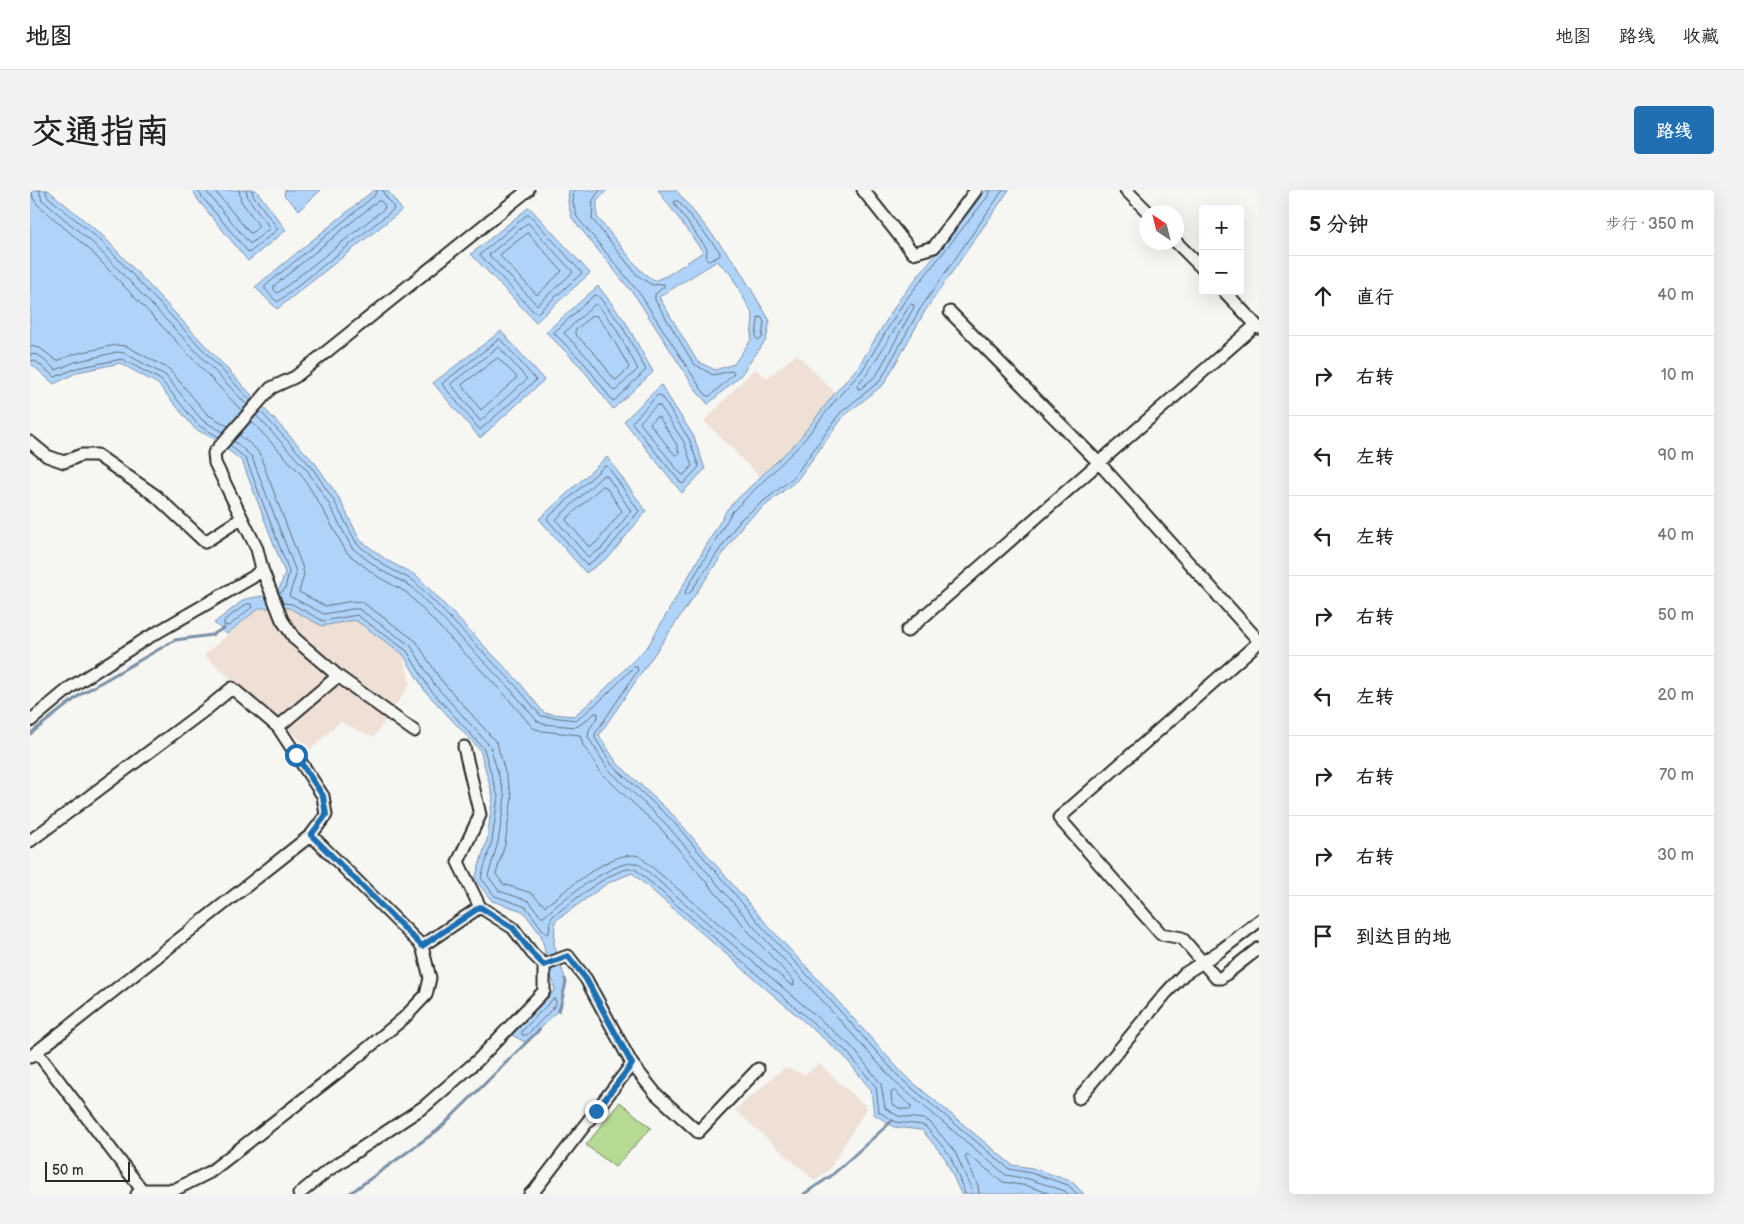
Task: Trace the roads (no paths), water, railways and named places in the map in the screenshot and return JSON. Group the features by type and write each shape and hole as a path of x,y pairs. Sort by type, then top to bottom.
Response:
{"street":[{"path":"414,731 338,676 295,639 282,620 262,569 257,549 215,463 214,453 271,388 295,377 528,190"},
{"path":"862,190 913,254 934,247 976,190"},
{"path":"1126,190 1141,205"},
{"path":"1184,250 1199,265"},
{"path":"907,631 1098,463 1258,326 1228,295"},
{"path":"950,312 1098,463 1259,641 1059,818 1161,934 1182,938 1216,978 1221,978 1259,948"},
{"path":"30,442 47,456 64,462 81,455 97,455 156,496 204,542 242,518"},
{"path":"30,721 87,676 144,640 253,577 262,569"},
{"path":"278,727 338,676"},
{"path":"30,841 232,688 278,727 323,796 326,815 311,835 34,1055 140,1192 174,1190 210,1172 351,1062 404,1018 426,995 430,978 422,946 311,835"},
{"path":"299,1194 327,1171 425,1106 478,1060 544,990 544,965 513,928 480,907 458,862 480,816 464,747"},
{"path":"422,946 480,907"},
{"path":"1079,1098 1184,974 1220,951 1259,921"},
{"path":"544,965 568,956 586,979 632,1064 656,1094 698,1132 758,1068"},
{"path":"530,1194 632,1064"}],"water":[{"path":"30,190 48,190 103,236 315,463 339,498 360,540 388,561 417,576 519,682 544,713 574,716 599,695 648,646 728,508 797,442 858,367 899,300 986,190 1009,190 925,311 884,384 844,416 797,480 744,523 599,735 616,762 674,816 769,927 904,1075 1012,1165 1032,1168 1071,1181 1084,1194 961,1194 945,1158 922,1130 894,1127 874,1114 871,1090 844,1056 632,873 608,883 555,921 554,944 566,982 560,1008 527,1043 512,1035 555,990 541,935 523,911 492,901 475,879 487,840 493,796 480,750 425,691 403,654 355,620 322,626 289,608 259,608 227,634 214,623 245,599 269,595 280,587 285,573 242,461 213,438 195,429 158,384 120,363 78,372 54,384 30,363"},
{"path":"193,190 256,190 286,230 248,261 198,200"},
{"path":"285,190 321,190 299,210 284,195"},
{"path":"374,190 387,190 402,210 277,309 255,287"},
{"path":"569,190 607,190 597,201 597,217 641,271 654,281 668,275 703,252 658,190 676,190 736,264 770,321 766,340 740,376 708,404 698,393 636,297 572,218 568,203","holes":["717,261 730,273 753,315 751,340 734,364 715,370 697,361 659,297"]},
{"path":"529,207 590,273 536,322 471,254"},
{"path":"598,286 625,321 653,372 613,409 581,367 546,332"},
{"path":"501,331 544,380 480,438 433,383"},
{"path":"661,385 694,437 705,469 682,493 624,421"},
{"path":"607,457 646,511 610,556 586,573 539,519"}],"waterway":[{"path":"30,734 81,694 175,640 212,635 224,628"},
{"path":"558,1011 566,982 565,979"},
{"path":"349,1194 438,1130 539,1030"},
{"path":"804,1194 831,1176 892,1121"}]}
